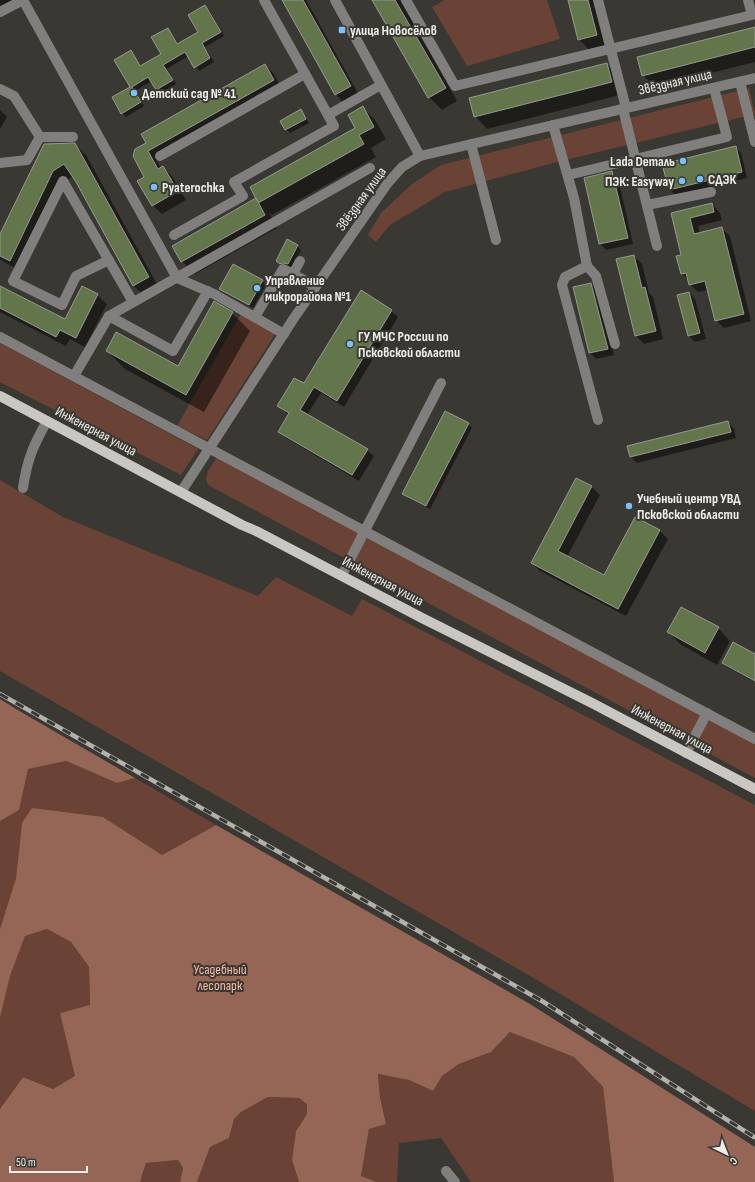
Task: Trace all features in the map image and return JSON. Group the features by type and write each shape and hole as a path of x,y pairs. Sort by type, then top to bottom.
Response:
{"main road":[{"name":"Инженерная улица","path":"0,396 242,525 422,618 592,703 755,789"}],"street":[{"path":"0,12 23,0 176,278 208,291 284,334"},
{"path":"174,235 243,196 234,182 334,126 264,0"},
{"path":"335,0 420,156"},
{"path":"406,0 455,86 752,15 748,0"},
{"path":"598,0 657,246"},
{"path":"160,156 306,74"},
{"name":"Звёздная улица","path":"181,492 315,286 386,184 402,167 420,156 755,78"},
{"path":"740,82 755,142"},
{"path":"328,115 381,85"},
{"path":"568,175 727,137 714,88"},
{"path":"0,89 14,96 40,137"},
{"path":"553,125 574,198 587,266 596,276 614,344"},
{"path":"40,137 72,137"},
{"path":"0,163 27,160 40,137"},
{"path":"471,144 496,240"},
{"path":"74,376 109,316 370,168"},
{"path":"109,260 76,276 62,305 13,281 63,181 109,260 133,302"},
{"path":"647,205 711,192"},
{"path":"293,274 300,261"},
{"path":"587,266 565,277 562,285 598,420"},
{"path":"255,317 283,269 315,286"},
{"path":"109,316 173,351 208,291"},
{"path":"0,337 755,739"},
{"path":"342,576 441,383"},
{"path":"23,488 26,467 33,446 47,421"},
{"path":"686,753 707,713"},
{"path":"446,1171 455,1182"}],"shaded area":[{"path":"445,0 547,0 560,39 467,66 432,7"},
{"path":"749,88 755,114 557,162 445,192 390,225 376,242 368,235 381,213 412,184 441,165"},
{"path":"241,314 276,333 207,440 177,426"},
{"path":"0,343 198,449 181,475 0,382"},
{"path":"219,454 755,741 755,778 208,485 206,479 208,471"},
{"path":"0,480 63,517 258,596 276,577 352,616 362,599 755,805 755,1111 537,980 0,671"},
{"path":"66,761 117,783 135,778 216,825 162,855 103,817 22,823 16,878 0,929 0,821 19,810 27,769"},
{"path":"47,929 71,942 89,967 90,1006 60,1013 76,1076 53,1089 23,1077 0,1109 0,1011 10,975 25,936"},
{"path":"510,1032 574,1057 603,1087 614,1182 471,1182 441,1138 399,1143 397,1182 377,1182 361,1176 369,1129 386,1123 380,1097 378,1074 409,1080 433,1091 442,1076 459,1064 491,1052"},
{"path":"268,1097 299,1098 307,1103 307,1114 296,1131 292,1160 299,1182 197,1182 210,1147 229,1138 234,1119 241,1112"},
{"path":"178,1160 183,1168 180,1182 140,1182 146,1163"}],"green space":[{"path":"0,699 135,778 117,783 66,761 28,769 19,810 0,821"},
{"name":"Усадебный лесопарк","path":"32,808 103,817 162,855 216,825 530,1004 755,1147 755,1182 614,1182 603,1087 574,1057 510,1032 491,1052 459,1064 442,1076 433,1091 409,1080 378,1074 380,1097 386,1124 369,1129 361,1176 377,1182 299,1182 292,1160 296,1131 307,1114 307,1104 299,1098 268,1097 241,1112 234,1119 229,1138 210,1147 197,1182 180,1182 183,1168 178,1160 146,1163 140,1182 0,1182 0,1109 23,1077 53,1089 75,1076 60,1013 90,1005 89,967 71,942 47,929 25,936 10,976 0,1017 0,929 16,878 22,823"}],"building":[{"path":"282,0 303,0 351,86 335,95"},
{"path":"372,0 395,0 446,88 428,98"},
{"path":"568,0 588,0 597,35 578,40"},
{"path":"205,5 221,32 202,43 210,58 194,68 185,52 163,65 173,80 156,90 148,77 132,87 141,102 121,114 112,97 130,87 114,60 131,50 140,66 161,54 151,37 168,28 177,44 198,32 188,15"},
{"path":"755,27 755,47 642,76 637,57"},
{"path":"607,63 612,82 474,117 469,98"},
{"path":"265,64 274,80 148,151 158,169 163,166 178,191 152,206 137,181 144,177 133,156 135,149 146,143 141,134"},
{"path":"363,106 374,127 359,135 364,144 258,203 250,187 355,128 348,115"},
{"path":"301,109 306,119 285,130 280,121"},
{"path":"75,143 149,277 133,286 76,182 64,164 53,171 10,261 0,256 0,234 44,144"},
{"path":"736,146 742,172 669,190 662,164"},
{"path":"612,171 628,238 599,244 584,178"},
{"path":"256,198 265,215 181,262 172,246"},
{"path":"712,203 714,212 690,218 694,234 722,227 744,314 715,321 705,281 689,285 686,273 681,274 676,256 681,255 671,213"},
{"path":"287,239 298,245 288,264 280,264 276,261"},
{"path":"634,255 642,288 645,287 656,331 635,336 616,259"},
{"path":"233,264 263,280 249,305 219,289"},
{"path":"591,283 608,349 589,353 573,287"},
{"path":"0,286 65,319 82,286 98,294 76,338 60,330 56,337 0,308"},
{"name":"ГУ МЧС России по Псковской области","path":"361,290 392,310 337,401 314,387 300,410 368,449 352,475 278,432 289,413 277,406 294,378 304,383"},
{"path":"689,292 700,333 688,336 677,295"},
{"path":"214,301 233,312 186,395 106,351 116,332 178,366"},
{"path":"445,411 469,423 426,506 402,494"},
{"path":"728,421 731,432 630,457 627,446"},
{"path":"576,478 592,486 558,551 604,575 635,517 660,530 618,609 531,563"},
{"path":"681,607 719,627 705,653 667,632"},
{"path":"733,642 755,654 755,681 722,663"}],"railway":[{"path":"0,694 542,1001 754,1137"}],"place":[{"name":"улица Новосёлов","path":"342,30"},
{"name":"Детский сад № 41","path":"134,93"},
{"name":"Lada Dеталь","path":"683,161"},
{"name":"СДЭК","path":"700,179"},
{"name":"ПЭК: Easyway","path":"682,181"},
{"name":"Pyaterochka","path":"154,187"},
{"name":"Управление микрорайона №1","path":"257,288"},
{"name":"ГУ МЧС России по Псковской области","path":"350,344"},
{"name":"Учебный центр УВД Псковской области","path":"629,506"}]}
